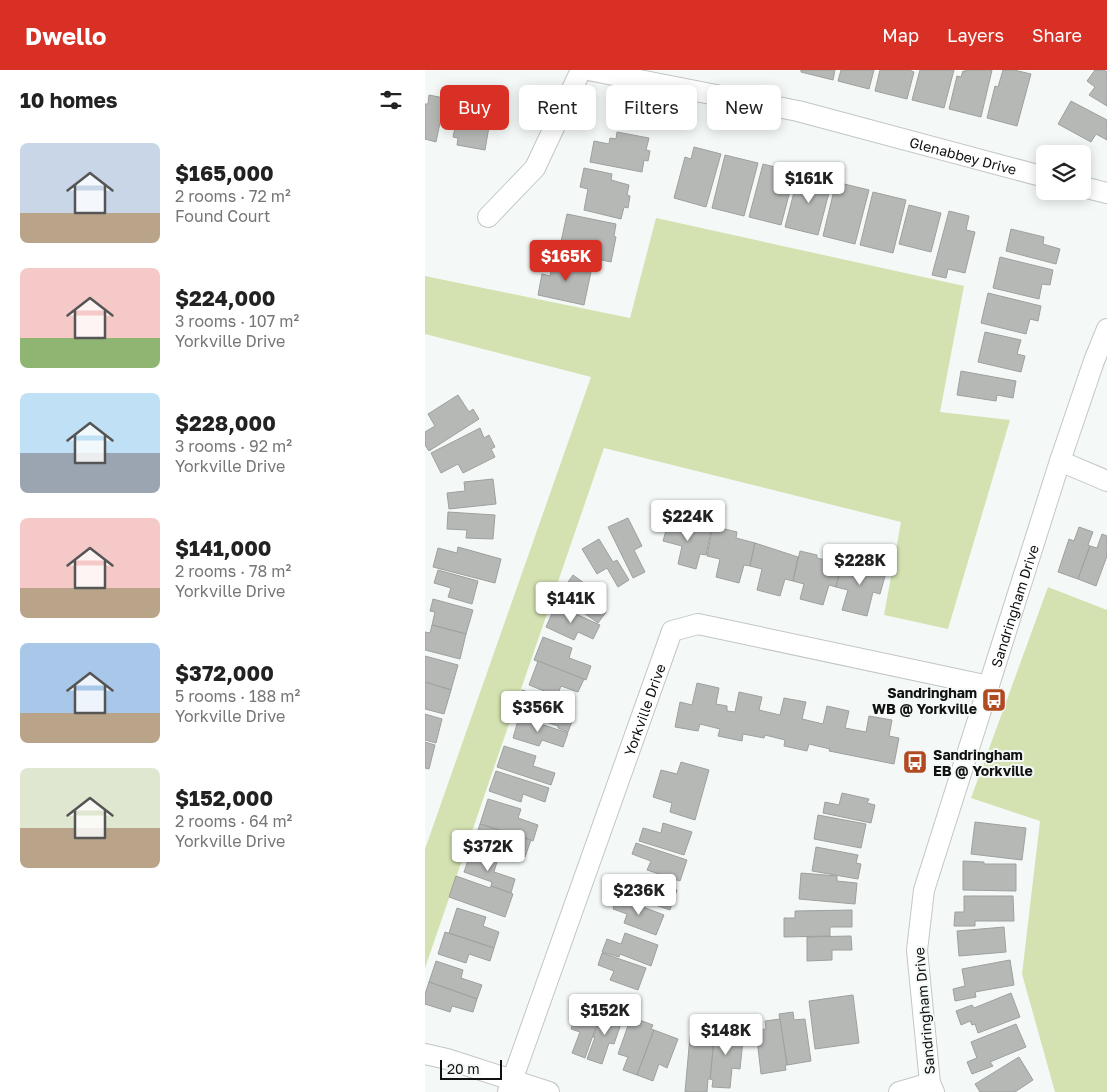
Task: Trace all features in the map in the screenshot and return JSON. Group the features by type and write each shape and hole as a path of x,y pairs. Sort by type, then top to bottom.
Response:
{"street":[{"path":"488,217 535,168 581,70"},
{"name":"Glenabbey Drive","path":"588,70 798,111 1036,175"},
{"path":"1091,188 1107,193"},
{"name":"Sandringham Drive","path":"932,1087 917,950 924,890 1060,461 1094,361 1107,329"},
{"path":"1060,461 1107,481"},
{"name":"Yorkville Drive","path":"510,1086 672,632 697,624 989,686"},
{"path":"425,1054 510,1086 549,1092"},
{"path":"899,1092 932,1087"}],"green space":[{"path":"656,218 964,286 940,412 1010,420 948,629 884,615 901,522 604,448 425,968 425,849 591,377 425,334 425,276 630,318"},
{"path":"1048,587 1107,610 1107,1092 1055,1092 1022,974 1040,821 971,798"}],"building":[{"path":"801,70 835,70 833,80 801,72"},
{"path":"841,70 874,70 869,89 838,81"},
{"path":"880,70 909,70 914,72 907,99 875,91"},
{"path":"920,70 954,70 944,108 912,100"},
{"path":"965,70 992,70 981,117 949,109 957,76 961,77"},
{"path":"1003,70 1014,70 1031,74 1017,126 987,118 995,86 998,87"},
{"path":"1095,70 1107,72 1107,106 1089,95 1095,87 1087,81"},
{"path":"429,95 440,97 440,123 436,142 425,139 425,104 428,104"},
{"path":"1071,101 1107,120 1107,140 1096,134 1091,142 1058,124"},
{"path":"455,130 488,130 485,150 457,145 458,138 453,137"},
{"path":"617,132 649,138 646,150 650,151 648,161 644,160 642,172 590,162 594,141 609,144 610,138 616,139"},
{"path":"694,147 721,154 706,207 674,198 685,157 691,159"},
{"path":"725,155 758,163 744,216 712,208"},
{"path":"763,164 795,172 781,225 749,217"},
{"path":"584,168 612,174 611,180 629,185 627,195 630,196 628,208 624,207 621,219 584,210 588,189 580,187"},
{"path":"799,173 832,181 818,235 785,227"},
{"path":"836,182 869,190 855,244 823,236"},
{"path":"873,192 906,200 893,253 860,245"},
{"path":"909,205 941,213 931,252 899,244"},
{"path":"949,211 969,216 966,230 975,232 965,273 948,269 946,278 932,275"},
{"path":"567,214 616,224 614,236 616,237 611,262 559,251"},
{"path":"1011,229 1044,237 1043,244 1060,249 1056,264 1006,251"},
{"path":"1000,257 1053,270 1050,285 1042,284 1039,299 993,288"},
{"path":"554,258 592,267 584,305 538,295 542,274 550,276"},
{"path":"988,293 1041,306 1038,321 1030,319 1026,334 981,323"},
{"path":"985,332 1021,340 1017,354 1025,356 1021,372 978,362"},
{"path":"961,371 1016,381 1013,398 997,395 996,401 957,395"},
{"path":"458,395 469,412 473,409 479,419 429,451 425,445 425,432 435,426 428,414"},
{"path":"480,428 484,438 489,435 495,447 491,449 495,457 463,473 458,464 441,473 431,453"},
{"path":"493,479 496,504 449,509 447,493 465,491 464,482"},
{"path":"448,512 495,515 493,539 466,538 467,530 447,529"},
{"path":"628,518 642,546 634,550 645,572 633,578 608,527"},
{"path":"669,520 711,531 706,555 700,554 696,569 678,564 682,546 663,541"},
{"path":"713,526 737,532 736,538 755,543 750,566 744,565 739,583 716,577 720,559 707,556"},
{"path":"1079,527 1093,532 1078,579 1058,572 1069,539 1074,541"},
{"path":"1102,534 1107,536 1107,556 1096,586 1078,579 1090,546 1097,548"},
{"path":"599,539 613,562 617,560 629,580 618,587 607,568 597,574 582,549"},
{"path":"755,543 798,557 793,581 785,579 780,596 757,590 762,569 750,566"},
{"path":"458,547 501,559 495,583 433,567 438,548 457,553"},
{"path":"800,551 817,555 817,558 842,564 836,587 829,585 823,605 800,599 804,584 793,581"},
{"path":"863,563 887,569 880,594 873,592 867,616 842,610 848,590 836,587 842,564 861,569"},
{"path":"438,570 478,581 472,604 448,597 451,588 434,583"},
{"path":"573,575 595,591 589,599 606,612 598,623 559,595"},
{"path":"433,599 473,610 466,634 432,625 435,612 430,611"},
{"path":"556,605 600,625 593,639 578,632 574,640 546,627"},
{"path":"432,625 466,634 460,659 425,650 425,632 430,633"},
{"path":"543,637 572,648 569,658 591,666 586,680 534,660"},
{"path":"425,656 458,665 451,690 425,682"},
{"path":"538,661 584,679 578,692 561,686 557,696 529,685"},
{"path":"425,682 451,690 444,714 425,709"},
{"path":"697,683 719,688 716,704 727,706 727,711 735,712 739,692 762,697 759,710 780,715 784,698 806,702 802,719 823,724 827,706 849,711 845,728 866,732 869,716 892,720 889,736 899,738 894,764 829,751 830,749 809,744 807,751 784,746 785,740 765,735 764,738 743,734 742,741 718,736 720,729 700,724 698,731 675,727 680,702 692,705"},
{"path":"522,690 554,701 551,712 573,719 568,732 558,728 558,726 515,712"},
{"path":"425,714 442,719 436,743 425,740"},
{"path":"519,717 568,733 563,747 542,740 539,746 513,738"},
{"path":"425,742 435,745 429,769 425,768"},
{"path":"504,746 536,756 533,766 555,773 551,785 497,767"},
{"path":"681,762 709,770 695,820 670,812 672,803 653,797 661,770 677,774"},
{"path":"496,771 549,788 545,802 523,794 521,802 489,791"},
{"path":"842,793 869,799 867,803 875,805 871,823 823,813 825,802 839,805"},
{"path":"488,799 521,809 518,818 538,825 533,841 480,824"},
{"path":"818,815 866,824 861,848 814,839"},
{"path":"975,822 1026,828 1022,860 971,854"},
{"path":"663,823 692,832 684,855 639,841 643,828 661,833"},
{"path":"480,824 531,840 525,857 507,851 505,856 473,846"},
{"path":"636,843 687,860 680,881 647,870 651,861 632,854"},
{"path":"816,847 858,855 856,863 861,864 858,879 812,871"},
{"path":"471,852 497,862 494,872 515,879 511,893 491,886 492,882 464,872"},
{"path":"963,861 984,862 984,864 1016,864 1016,891 963,890"},
{"path":"801,873 837,876 837,881 857,883 855,904 799,899"},
{"path":"456,876 513,894 505,917 449,897"},
{"path":"651,881 677,890 670,910 640,900 639,903 618,896 622,882 648,891"},
{"path":"964,896 1013,896 1014,921 975,921 975,926 954,926 955,912 964,912"},
{"path":"617,897 664,915 656,935 624,923 627,914 613,909"},
{"path":"457,908 486,917 483,926 499,932 494,948 449,933"},
{"path":"852,910 852,927 830,927 830,936 784,937 784,918 795,918 795,911"},
{"path":"1004,927 1006,952 959,956 957,931"},
{"path":"445,932 494,948 490,961 469,954 466,963 438,954"},
{"path":"625,933 658,945 651,966 620,954 619,957 602,952 607,939 621,944"},
{"path":"851,936 852,950 832,950 832,960 807,961 807,937"},
{"path":"602,953 646,968 638,990 610,980 614,971 598,965"},
{"path":"1010,960 1014,985 975,992 976,997 955,1001 953,989 965,986 962,969"},
{"path":"436,961 463,970 461,978 482,985 477,999 429,982"},
{"path":"429,982 477,999 473,1012 452,1006 450,1012 425,1004 425,994"},
{"path":"1011,993 1020,1017 978,1033 975,1024 972,1025 970,1021 961,1025 956,1011 972,1005 974,1008"},
{"path":"853,995 859,1043 815,1049 809,1001"},
{"path":"582,999 603,1007 585,1058 572,1053 580,1032 571,1029"},
{"path":"603,1011 623,1018 614,1044 609,1043 602,1064 587,1059"},
{"path":"793,1012 794,1020 805,1019 811,1061 787,1065 779,1014"},
{"path":"631,1017 653,1025 651,1029 654,1030 637,1075 623,1070 628,1057 618,1054"},
{"path":"780,1019 787,1065 785,1065 786,1070 761,1074 756,1030 766,1029 765,1021"},
{"path":"1016,1024 1026,1047 990,1062 993,1066 972,1074 967,1062 977,1058 971,1042"},
{"path":"719,1028 744,1030 740,1069 732,1068 730,1088 712,1087 713,1080 710,1079 714,1038 718,1039"},
{"path":"654,1030 678,1039 667,1068 659,1064 653,1081 637,1075"},
{"path":"690,1036 714,1038 707,1092 685,1092"},
{"path":"1019,1057 1033,1080 1015,1092 980,1092 975,1084"}],"place":[{"name":"Sandringham WB @ Yorkville","path":"994,700"},
{"name":"Sandringham EB @ Yorkville","path":"915,762"}]}
